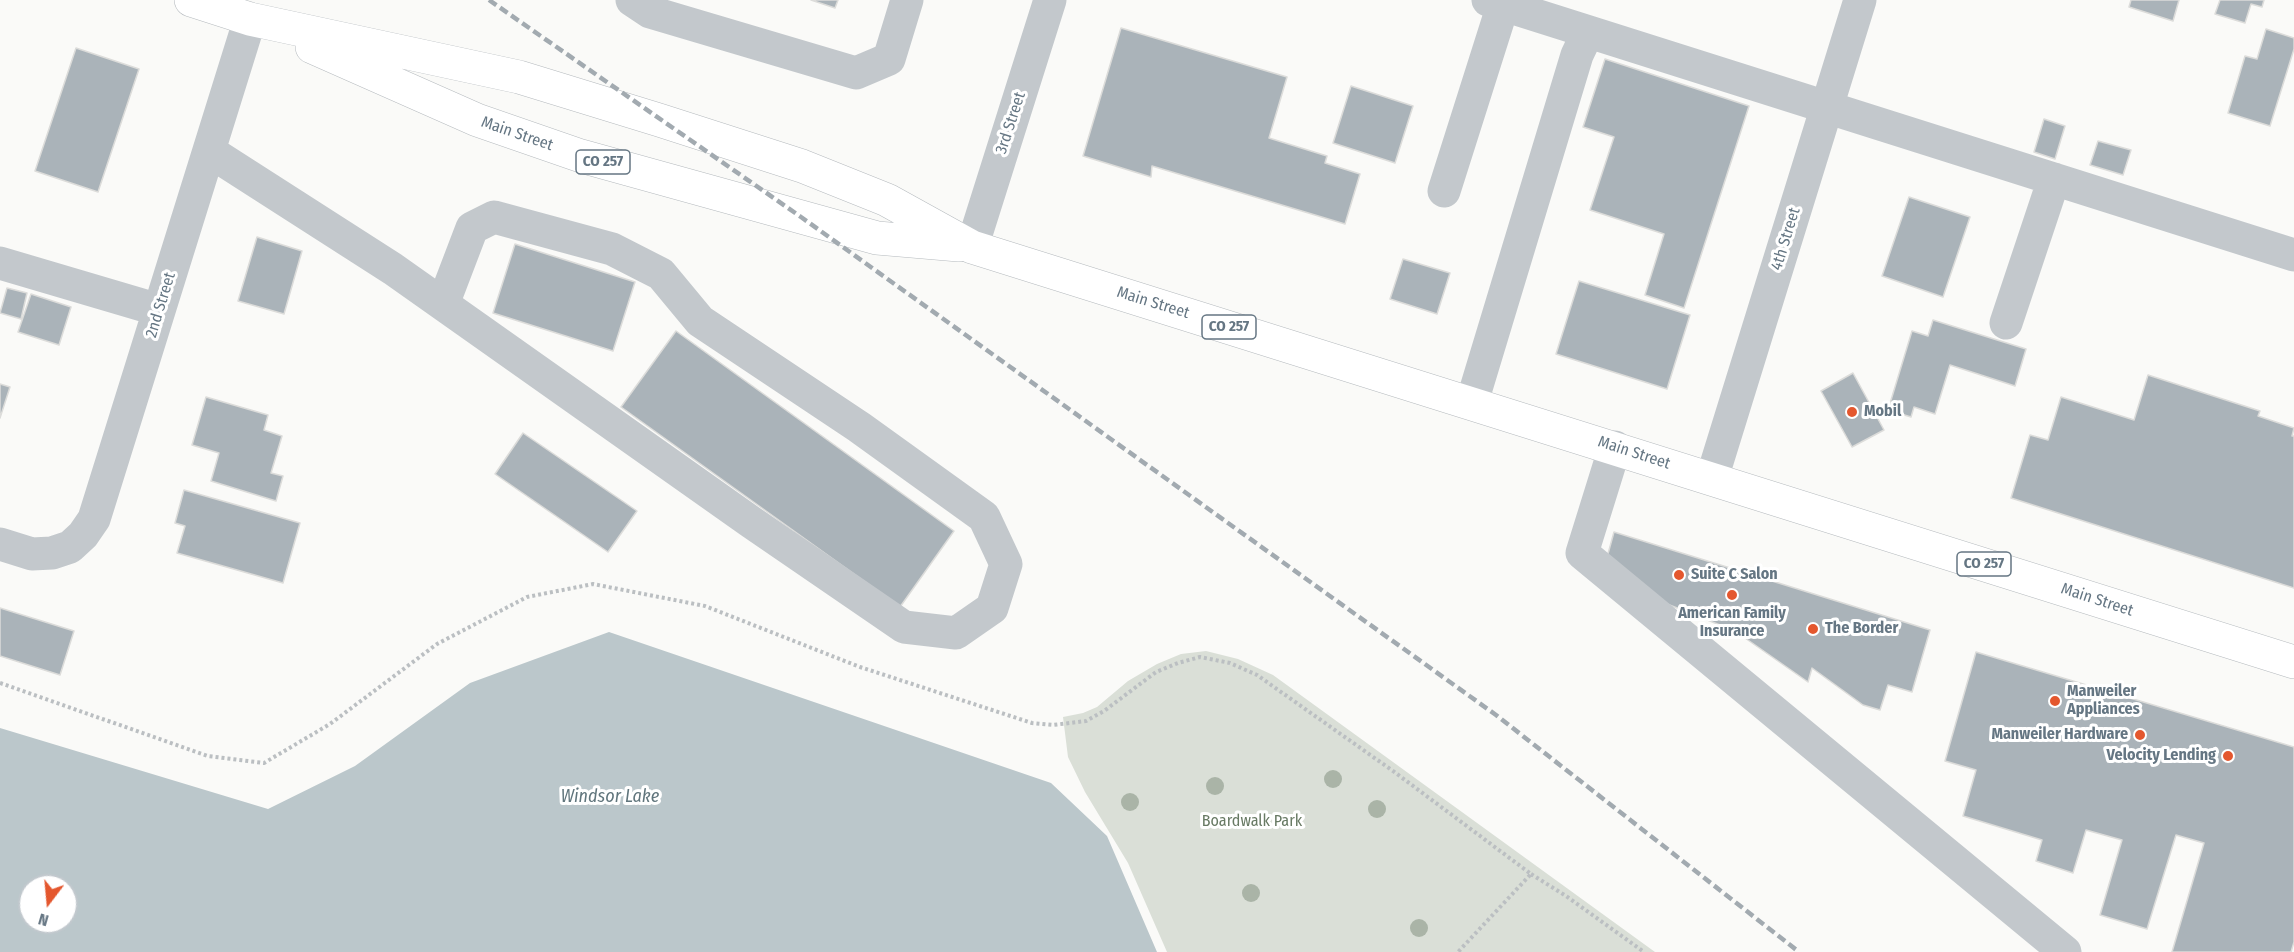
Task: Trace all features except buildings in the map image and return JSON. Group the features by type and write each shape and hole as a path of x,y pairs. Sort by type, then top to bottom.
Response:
{"main road":[{"name":"Main Street","path":"191,0 250,19 519,77 659,120 801,166 887,200 972,247 1616,447 2294,662"},
{"name":"Main Street","path":"250,19 477,120 581,156 877,238 972,247"}],"street":[{"path":"645,4 856,73 890,59 907,0"},
{"name":"3rd Street","path":"972,247 1050,0"},
{"name":"4th Street","path":"1712,478 1860,0"},
{"path":"1444,191 1496,2 2294,255"},
{"name":"2nd Street","path":"0,544 32,554 52,553 70,547 83,535 94,519 250,19"},
{"path":"1472,402 1577,55 1588,32"},
{"path":"209,151 393,269 904,627 956,633 992,608 1006,564 984,517 859,426 700,321 661,274 612,249 494,217 472,228 443,304"},
{"path":"2006,323 2054,179"},
{"path":"0,262 159,310"},
{"path":"1616,447 1582,553 2065,952"}],"path":[{"path":"0,683 208,756 264,763 330,724 437,644 527,597 592,584 705,606 860,667 1032,723 1053,725 1086,721 1104,711 1156,672 1200,657 1230,663 1257,675 1393,771 1531,874 1644,952"},
{"path":"1458,952 1531,874"}],"green space":[{"name":"Boardwalk Park","path":"1206,651 1238,659 1273,675 1655,952 1167,952 1128,863 1085,792 1068,757 1063,717 1083,713 1097,707 1128,681 1157,664 1181,654"}],"water":[{"name":"Windsor Lake","path":"609,632 1051,783 1107,836 1157,952 0,952 0,728 268,809 355,766 470,683"}],"railway":[{"path":"489,0 801,217 1496,715 1799,952"}],"place":[{"name":"Mobil","path":"1852,412"},
{"name":"Suite C Salon","path":"1679,575"},
{"name":"American Family Insurance","path":"1732,595"},
{"name":"The Border","path":"1813,629"},
{"name":"Manweiler Appliances","path":"2055,701"},
{"name":"Manweiler Hardware","path":"2140,735"},
{"name":"Velocity Lending","path":"2228,756"}]}
